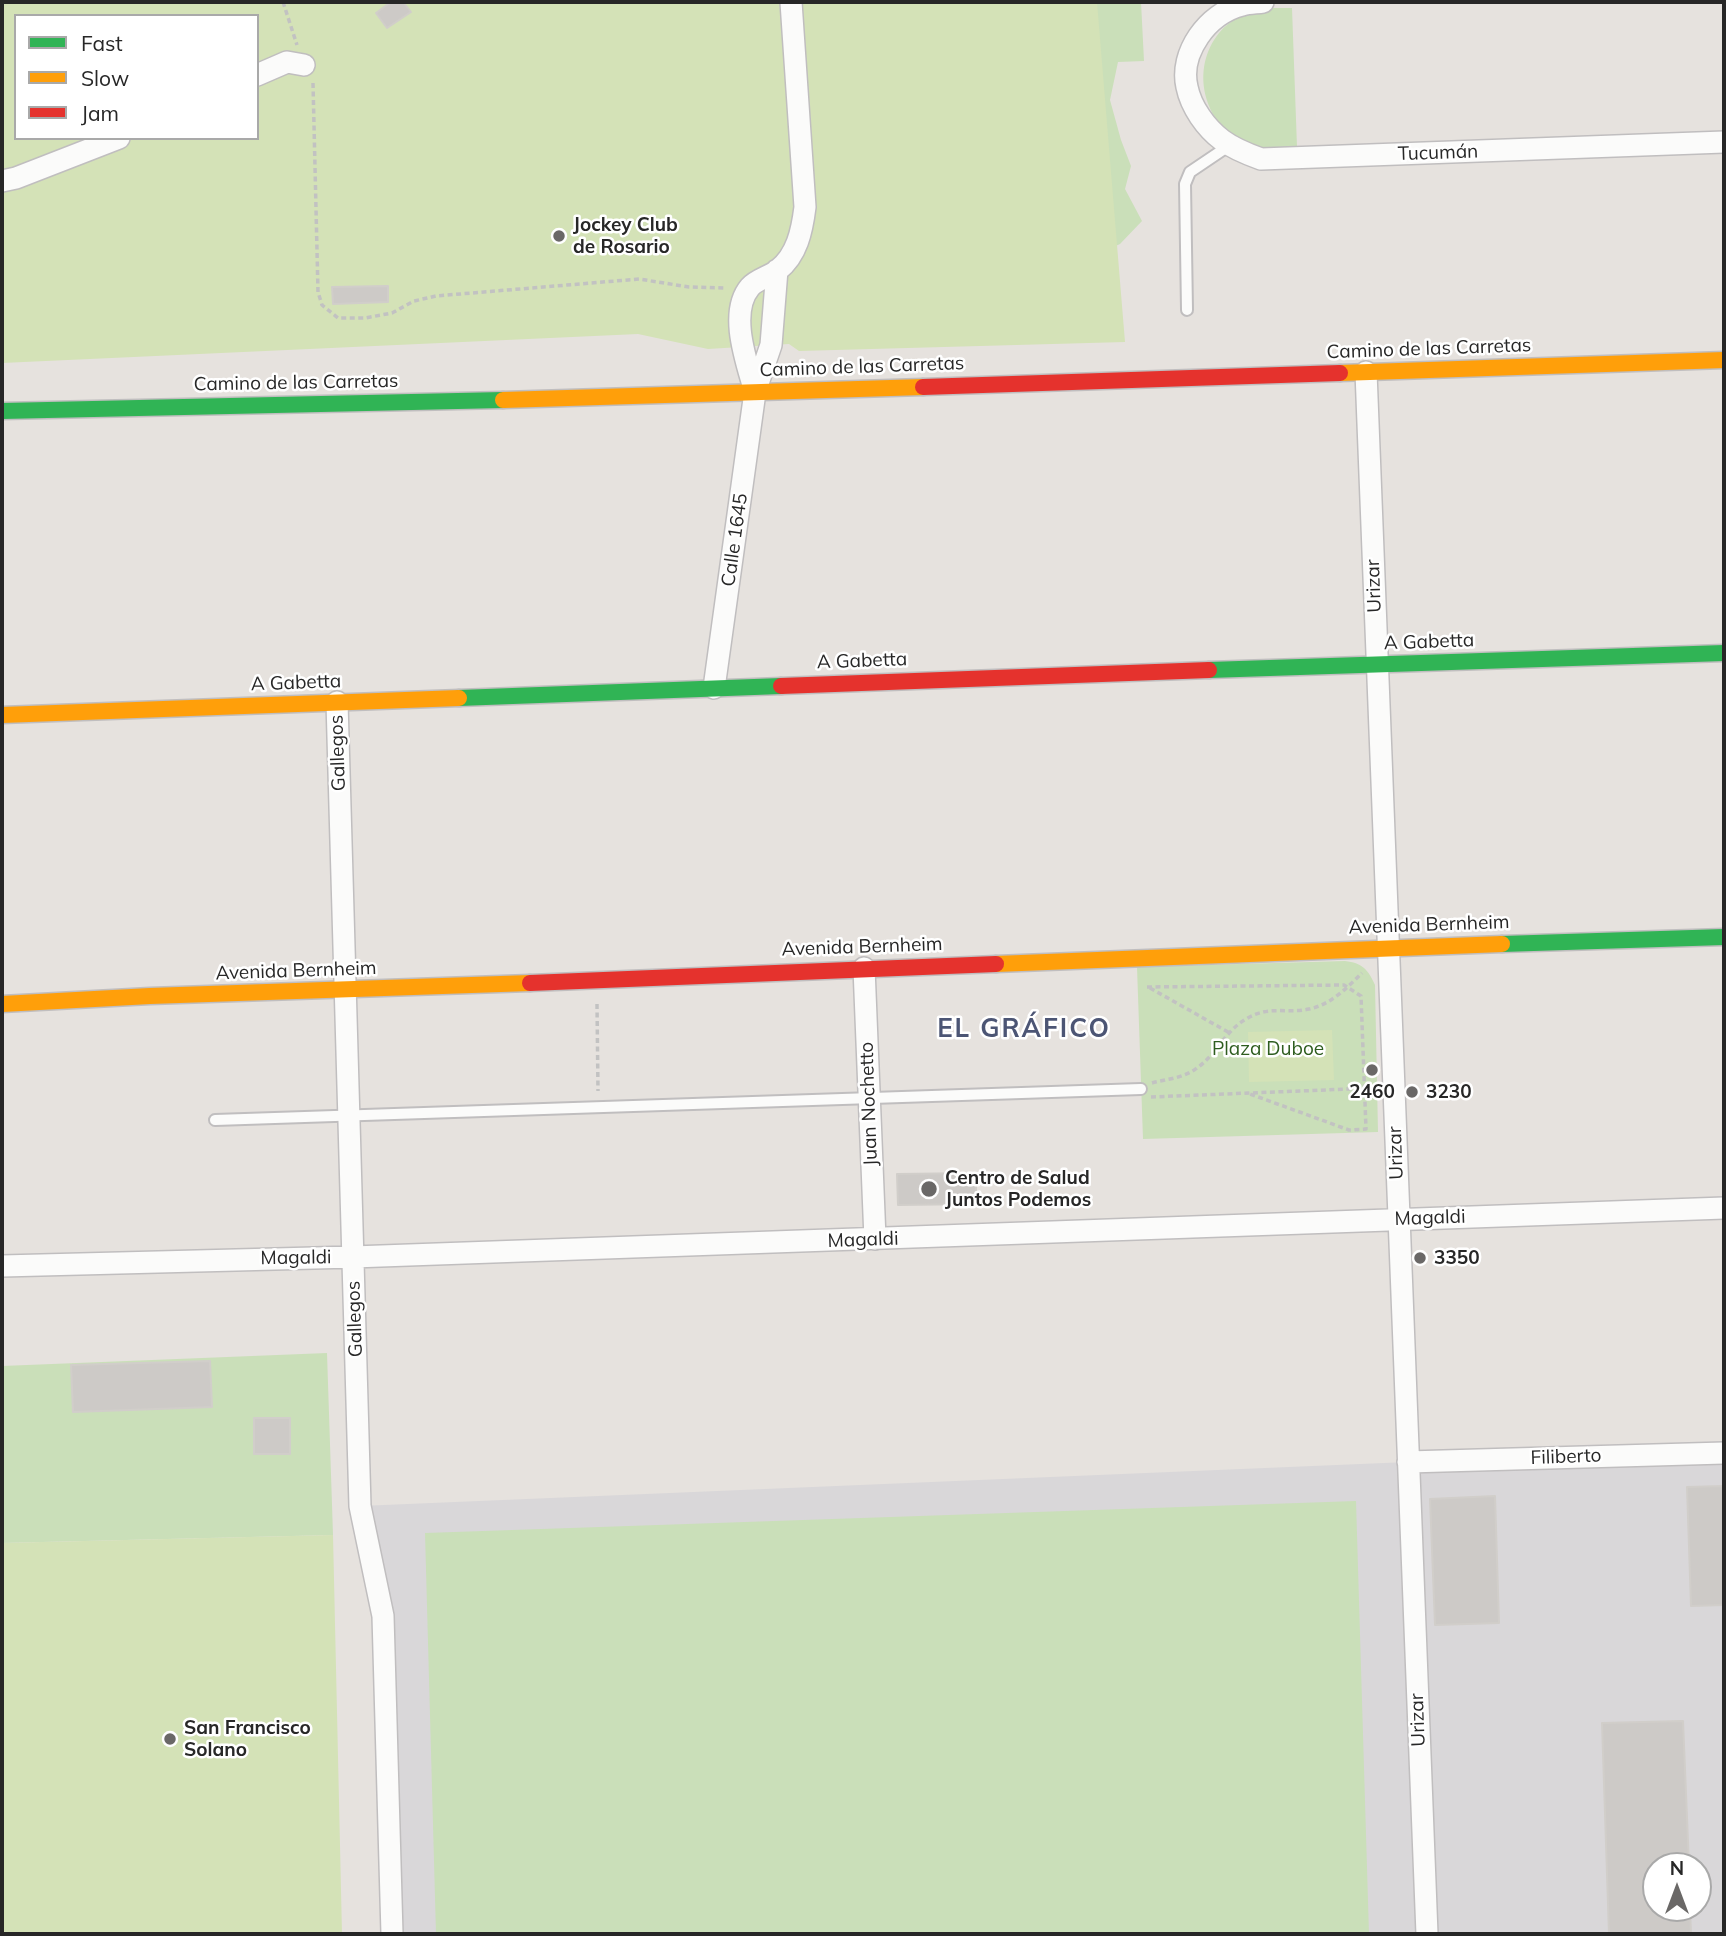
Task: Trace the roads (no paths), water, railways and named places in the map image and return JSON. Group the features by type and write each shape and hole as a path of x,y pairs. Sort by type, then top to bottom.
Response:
{"street":[{"path":"755,392 742,346 740,309 749,288 777,270 790,257 802,233 805,207 791,2"},
{"name":"Tucumán","path":"1263,2 1228,10 1205,28 1190,53 1186,86 1204,123 1240,152 1261,159 1724,142"},
{"path":"259,74 287,62 304,65"},
{"path":"2,181 114,140"},
{"path":"755,392 771,345 777,270"},
{"name":"Camino de las Carretas","path":"2,411 634,397 1724,360"},
{"name":"Urizar","path":"1366,372 1427,1934"},
{"name":"Calle 1645","path":"714,688 755,392"},
{"name":"A Gabetta","path":"2,715 1724,653"},
{"name":"Gallegos","path":"337,702 360,1506 383,1616 392,1934"},
{"name":"Avenida Bernheim","path":"2,1004 1388,947 1724,937"},
{"name":"Juan Nochetto","path":"864,968 875,1239"},
{"name":"Magaldi","path":"2,1266 353,1257 1724,1208"},
{"name":"Filiberto","path":"1408,1462 1724,1453"}],"lane":[{"path":"1187,310 1185,184 1190,172 1230,145"},
{"path":"215,1120 1141,1089"}],"place":[{"name":"Jockey Club de Rosario","path":"559,236"},
{"name":"2460","path":"1372,1070"},
{"name":"3230","path":"1412,1092"},
{"name":"Centro de Salud Juntos Podemos","path":"929,1189"},
{"name":"3350","path":"1420,1258"},
{"name":"San Francisco Solano","path":"170,1739"}],"district":[{"name":"EL GRÁFICO","path":"1024,1029"}],"park label":[{"name":"Plaza Duboe","path":"1268,1049"}]}
